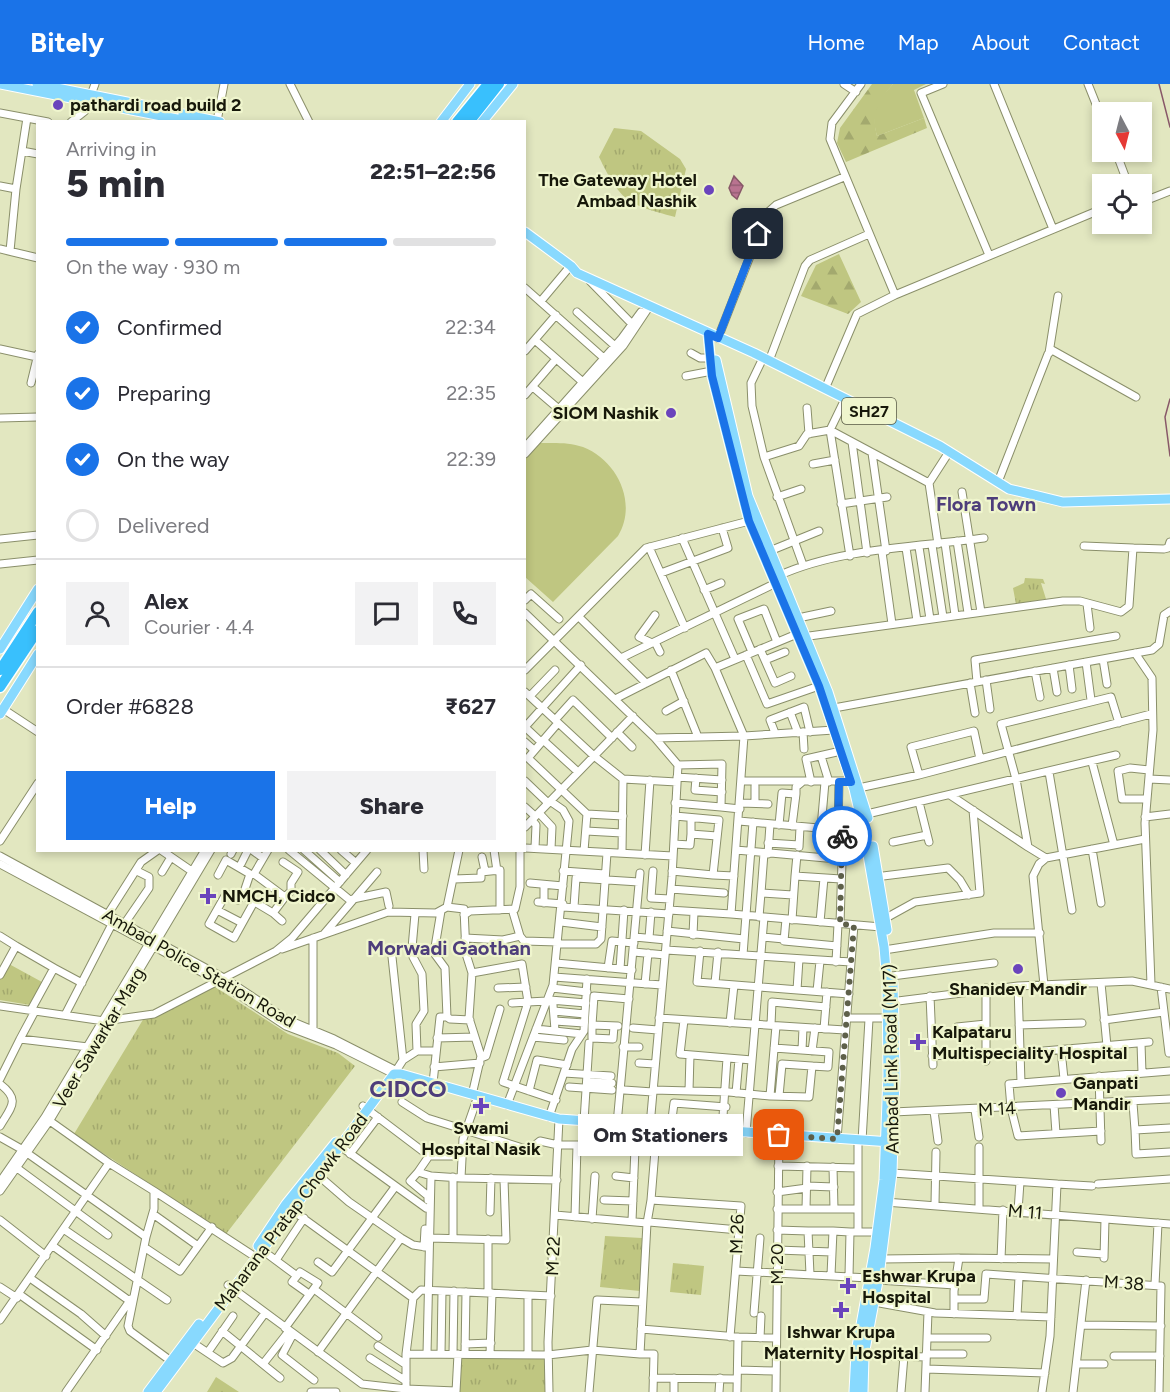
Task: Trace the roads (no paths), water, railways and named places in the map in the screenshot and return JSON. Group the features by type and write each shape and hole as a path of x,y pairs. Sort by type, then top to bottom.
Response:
{"highway":[{"path":"459,120 488,84"},
{"path":"471,120 498,84"},
{"path":"0,662 3,648 36,614"},
{"path":"0,687 36,633"},
{"path":"0,670 3,648"}],"main road":[{"path":"0,84 213,120"},
{"path":"37,84 184,120"},
{"path":"443,120 470,84"},
{"path":"484,120 513,84"},
{"name":"SH27","path":"526,233 571,266 572,272 766,359 949,452 998,482 1034,497 1063,502 1170,498"},
{"path":"526,241 572,272"},
{"path":"708,334 710,354"},
{"name":"Ambad Link Road (M17)","path":"710,354 712,371 753,519 819,686 833,712 834,730 867,814 880,927 892,976 893,1112 882,1259 874,1279 856,1352 854,1392"},
{"name":"Ambad Link Road (M17)","path":"710,354 716,359 753,519 772,550 777,578 798,618 800,636 833,712 856,785 864,832 886,918 891,1002 887,1018 889,1142 892,1173 877,1232 874,1302 864,1355 863,1392"},
{"path":"3,648 36,592"},
{"path":"1,712 36,657"},
{"name":"Ambad Police Station Road","path":"395,1072 554,1118 889,1142"},
{"name":"Maharana Pratap Chowk Road","path":"156,1392 174,1363 257,1254 288,1208 395,1072"},
{"name":"Maharana Pratap Chowk Road","path":"288,1208 319,1176 366,1107"},
{"name":"Maharana Pratap Chowk Road","path":"148,1392 193,1343 230,1287"}],"street":[{"path":"74,120 82,115 95,84"},
{"path":"219,120 224,84"},
{"path":"290,84 308,120"},
{"path":"844,84 856,92"},
{"path":"861,84 830,131 844,177 895,294"},
{"path":"943,84 921,93 989,255"},
{"path":"994,84 1053,229"},
{"path":"1088,84 1095,102"},
{"path":"0,114 38,120"},
{"path":"10,251 16,189 27,118"},
{"path":"22,151 36,154"},
{"path":"718,338 766,213 776,205 844,177"},
{"path":"0,186 16,189"},
{"path":"1152,198 1170,190"},
{"path":"825,389 857,314 895,294 1092,213"},
{"path":"803,565 764,457 750,388 766,359 805,266 810,260 869,234"},
{"path":"0,249 36,258"},
{"path":"541,301 572,272"},
{"path":"590,280 632,324"},
{"path":"526,289 606,361"},
{"path":"998,482 1049,353 1058,296"},
{"path":"606,361 647,306"},
{"path":"526,451 630,336 647,306"},
{"path":"577,312 615,346"},
{"path":"526,350 556,315"},
{"path":"535,340 585,384"},
{"path":"0,349 36,356"},
{"path":"1049,353 1052,350 1136,397"},
{"path":"691,353 700,358 710,354"},
{"path":"526,394 556,359"},
{"path":"31,383 36,360"},
{"path":"686,376 712,371"},
{"path":"533,387 561,411"},
{"path":"845,399 830,430 850,556"},
{"path":"807,408 809,434"},
{"path":"0,418 36,417"},
{"path":"764,457 797,447 809,434 830,430 929,483"},
{"path":"852,442 867,554"},
{"path":"943,617 938,544 929,483 949,452"},
{"path":"872,453 891,624"},
{"path":"813,464 835,460"},
{"path":"777,497 801,489"},
{"path":"962,492 981,612"},
{"path":"841,504 887,497"},
{"path":"526,669 650,547 753,519"},
{"path":"661,573 728,548 722,528"},
{"path":"772,550 819,531"},
{"path":"0,539 36,535"},
{"path":"682,538 735,659"},
{"path":"621,658 685,628 803,565 850,556 984,538"},
{"path":"957,542 968,614"},
{"path":"1084,546 1164,549 1170,542"},
{"path":"938,544 955,615"},
{"path":"920,546 930,619"},
{"path":"650,547 685,628"},
{"path":"906,548 917,621"},
{"path":"715,668 777,642 800,636 1063,602 1087,603 1118,613 1126,609 1132,548"},
{"path":"0,564 36,560"},
{"path":"704,590 721,583"},
{"path":"526,599 531,594 559,619"},
{"path":"1087,603 1090,628"},
{"path":"777,642 764,609 738,619 767,704 819,686"},
{"path":"798,618 831,611"},
{"path":"833,712 986,680 1135,653 1158,646 1164,615 1170,611"},
{"path":"526,614 556,640 655,738 678,765 671,889 653,1091 656,1150 648,1222 640,1354"},
{"path":"655,615 639,637 654,643 660,652"},
{"path":"579,617 646,683"},
{"path":"975,713 973,683 976,660 1116,636"},
{"path":"760,649 775,683 791,676"},
{"path":"765,660 785,652"},
{"path":"615,699 704,653 715,668 744,736 731,914"},
{"path":"1135,653 1152,675 1153,730 1145,817 1151,984"},
{"path":"1103,659 1107,684"},
{"path":"1086,662 1091,700"},
{"path":"526,726 581,665"},
{"path":"1069,665 1072,689"},
{"path":"1053,668 1057,692"},
{"path":"555,670 527,694 594,756 623,779 722,780"},
{"path":"670,670 699,737"},
{"path":"1035,671 1040,697"},
{"path":"986,680 990,708"},
{"path":"1028,847 1016,779 1001,724 1091,700 1111,697 1119,723"},
{"path":"623,816 587,814 526,759 573,700 632,747"},
{"path":"666,711 684,701"},
{"path":"775,733 770,720 804,707 804,749"},
{"path":"1,712 36,731"},
{"path":"790,712 804,732"},
{"path":"742,781 839,782 856,785 919,775 1151,714"},
{"path":"526,826 633,717"},
{"path":"526,728 578,772"},
{"path":"655,738 744,736 834,730"},
{"path":"919,775 911,747 974,731 980,759"},
{"path":"526,743 534,750"},
{"path":"811,782 806,759 841,751"},
{"path":"867,814 1116,755"},
{"path":"821,756 827,782 824,829 826,858"},
{"path":"1092,762 1114,845"},
{"path":"678,765 722,764 721,807"},
{"path":"1147,799 1122,799 1118,771 1130,768 1149,770"},
{"path":"1049,772 1072,910"},
{"path":"696,778 695,790 722,792"},
{"path":"622,854 623,779"},
{"path":"1149,779 1170,780"},
{"path":"645,855 650,780"},
{"path":"507,1105 552,988 563,905 563,871 569,820 563,810 549,802 526,782"},
{"path":"784,939 793,895 799,845 796,826 796,787 802,782"},
{"path":"836,962 842,859 839,782"},
{"path":"0,842 36,786"},
{"path":"755,786 755,803"},
{"path":"779,825 782,793 796,794"},
{"path":"950,795 1046,858 1145,839"},
{"path":"893,842 928,839 919,802"},
{"path":"675,803 721,807 755,803 768,804"},
{"path":"526,808 552,827 551,849"},
{"path":"886,918 915,902 978,894 981,891 973,810"},
{"path":"584,851 587,814"},
{"path":"1145,817 1170,814"},
{"path":"535,816 535,848"},
{"path":"675,816 719,820 713,875"},
{"path":"674,844 690,845 691,818"},
{"path":"739,821 864,832"},
{"path":"743,955 753,822"},
{"path":"746,1133 763,937 761,893 770,824"},
{"path":"586,831 622,833"},
{"path":"691,834 717,836"},
{"path":"768,843 799,845"},
{"path":"526,848 673,856"},
{"path":"1092,849 1101,903"},
{"path":"736,850 842,859"},
{"path":"108,914 141,862 156,852"},
{"path":"162,852 193,872"},
{"name":"Veer Sawarkar Marg","path":"183,892 204,852"},
{"name":"Veer Sawarkar Marg","path":"0,1182 25,1152 47,1119 152,942 210,852"},
{"path":"241,864 249,852"},
{"path":"253,852 263,858"},
{"path":"267,852 254,874 285,897"},
{"path":"291,852 334,889 352,900 386,892 389,906"},
{"path":"306,852 340,882"},
{"path":"322,852 346,875"},
{"path":"343,852 356,863"},
{"path":"276,951 292,938 365,852"},
{"path":"423,852 424,869"},
{"path":"447,1017 445,968 434,953 444,909 454,879 459,852"},
{"path":"495,852 497,870 501,872 500,910"},
{"path":"464,915 470,911 515,909 520,887 520,852"},
{"path":"512,909 520,936 524,941 596,944 601,939 607,853"},
{"name":"Ambad Police Station Road","path":"0,856 125,923 152,942"},
{"path":"162,872 171,857"},
{"path":"482,857 485,871"},
{"path":"1044,985 1033,876 1046,858"},
{"path":"218,875 226,860 250,874 238,900 226,894 209,924 234,938 254,902"},
{"path":"273,913 291,891 291,883 298,874 283,862"},
{"name":"Ambad Police Station Road","path":"0,864 221,979 285,1020 334,1039 395,1072"},
{"path":"876,877 948,868 960,880 969,895"},
{"path":"454,879 481,878 482,872 497,870"},
{"path":"125,923 149,888 149,877 137,871"},
{"path":"563,871 639,882"},
{"path":"672,871 734,876"},
{"path":"324,934 377,872"},
{"path":"653,872 651,898 670,899"},
{"path":"617,1124 623,1047 632,983 640,873"},
{"path":"795,876 841,879"},
{"path":"574,907 575,879 605,877"},
{"path":"820,922 824,878"},
{"path":"530,883 563,886"},
{"path":"544,885 541,902 574,907 731,914 880,927"},
{"path":"671,889 724,893"},
{"path":"243,893 282,921"},
{"path":"761,893 793,895"},
{"path":"0,1006 107,1021 154,1014 276,951 388,912 415,914 444,909 464,909 466,954 472,973 469,994 470,1020 480,1060 475,1096 457,1177 453,1238"},
{"path":"217,910 242,923"},
{"path":"620,969 624,910"},
{"path":"648,939 651,912"},
{"path":"693,935 694,912"},
{"path":"415,914 412,948 413,957 422,974 424,1011 416,1024 417,1051"},
{"path":"561,922 602,927"},
{"path":"65,1015 112,924"},
{"path":"837,1139 854,925"},
{"path":"667,931 744,939"},
{"path":"887,949 994,933 1040,933"},
{"path":"0,936 82,983"},
{"path":"465,938 503,940 520,936"},
{"path":"763,937 837,946"},
{"path":"313,938 313,1031"},
{"path":"608,968 610,943 648,939 666,940"},
{"path":"0,975 16,946"},
{"path":"634,952 700,951 851,962"},
{"path":"700,951 697,982 849,994"},
{"path":"715,983 718,952"},
{"path":"645,984 648,953"},
{"path":"392,957 403,1060"},
{"path":"797,990 799,959"},
{"path":"818,991 820,961"},
{"path":"556,963 632,970"},
{"path":"892,976 994,963"},
{"path":"472,973 522,964 528,1002 503,1083 556,1100"},
{"path":"0,1079 54,968"},
{"path":"554,977 662,985"},
{"name":"Ambad Police Station Road","path":"221,979 286,1026 336,1045 395,1072"},
{"path":"554,1118 556,1100 572,1049 582,1034 587,979"},
{"path":"891,1002 986,988 1018,986 1132,981 1170,989"},
{"path":"1101,983 1107,1046"},
{"path":"730,1023 734,985"},
{"path":"1018,986 1021,1083"},
{"path":"498,988 526,987"},
{"path":"770,1096 774,1048 773,987"},
{"path":"1161,987 1169,1053"},
{"path":"552,988 586,992"},
{"path":"986,988 986,1061"},
{"path":"824,1029 827,992"},
{"path":"592,1025 616,1026 613,1039 592,1038 592,1025 594,996 629,999"},
{"path":"930,996 933,1065"},
{"path":"549,999 554,1011 555,1030"},
{"path":"512,1003 549,999 586,1003"},
{"path":"772,1002 825,1006"},
{"path":"434,1067 480,1060 486,1056 500,1009"},
{"path":"554,1011 585,1014"},
{"path":"1104,1020 1164,1012"},
{"path":"433,1083 440,1017 470,1020"},
{"path":"659,1018 845,1030"},
{"path":"846,1018 887,1018"},
{"path":"849,1276 858,1209 858,1168 869,1019"},
{"path":"684,1020 680,1054 752,1060"},
{"name":"Veer Sawarkar Marg","path":"47,1119 88,1047 107,1021"},
{"path":"555,1021 584,1023"},
{"path":"1019,1024 1082,1023"},
{"path":"957,1027 986,1024"},
{"path":"633,1028 658,1030"},
{"path":"802,1050 804,1028"},
{"path":"812,1051 815,1028"},
{"path":"536,1029 582,1034"},
{"path":"437,1038 475,1037"},
{"path":"533,1037 564,1040"},
{"path":"20,1039 88,1047"},
{"path":"1020,1053 1149,1042"},
{"path":"584,1121 590,1043"},
{"path":"1141,1043 1142,1073"},
{"path":"623,1047 639,1047"},
{"path":"774,1048 829,1052 828,1066"},
{"path":"1061,1050 1064,1079"},
{"path":"395,1072 403,1060 417,1051 435,1052"},
{"path":"932,1056 986,1052"},
{"path":"689,1091 690,1055"},
{"path":"525,1057 566,1069 587,1081 612,1083 587,1081 569,1087"},
{"path":"722,1131 726,1107 727,1058"},
{"path":"736,1093 739,1059"},
{"path":"529,1091 537,1060"},
{"path":"639,1063 656,1064"},
{"path":"779,1096 782,1064 842,1067"},
{"path":"624,1090 674,1090 809,1097 812,1066"},
{"path":"1101,1131 1017,1136 1009,1084 1170,1071"},
{"path":"1098,1076 1101,1141"},
{"path":"0,1084 11,1093 13,1098 11,1107 0,1126"},
{"path":"671,1127 674,1090"},
{"name":"M 14","path":"893,1112 1133,1103 1170,1099"},
{"path":"402,1102 427,1118 529,1150 540,1141 558,1145 598,1146"},
{"path":"674,1103 726,1107"},
{"path":"1133,1103 1136,1154 1170,1152"},
{"path":"1054,1106 1056,1133"},
{"path":"366,1107 429,1156 462,1156"},
{"path":"975,1110 979,1137"},
{"path":"934,1111 938,1142"},
{"path":"350,1154 378,1117"},
{"name":"M 22","path":"549,1392 548,1355 558,1145 554,1118"},
{"path":"47,1119 109,1163 257,1254 276,1260 297,1276"},
{"path":"1135,1129 1170,1128"},
{"name":"M 20","path":"776,1392 779,1135"},
{"path":"0,1137 146,1237"},
{"path":"575,1217 577,1145"},
{"path":"340,1146 426,1208"},
{"path":"621,1148 656,1150"},
{"path":"632,1221 635,1148"},
{"path":"978,1208 979,1148"},
{"name":"Veer Sawarkar Marg","path":"0,1191 17,1168 25,1152"},
{"path":"934,1204 936,1152"},
{"path":"402,1192 429,1156"},
{"path":"0,1320 65,1230 109,1163"},
{"path":"778,1166 858,1168"},
{"path":"806,1209 807,1166"},
{"path":"833,1167 834,1209"},
{"path":"17,1168 108,1235"},
{"path":"418,1172 431,1176 557,1180"},
{"path":"892,1173 935,1178 1095,1185 1170,1179"},
{"path":"319,1176 401,1238 413,1245 426,1246"},
{"path":"426,1246 429,1238 431,1176"},
{"path":"592,1219 595,1176"},
{"path":"616,1176 634,1178"},
{"path":"490,1212 491,1178"},
{"path":"429,1238 506,1240 504,1179"},
{"path":"410,1181 428,1197 426,1208 427,1354"},
{"path":"1018,1211 1020,1182"},
{"path":"1042,1392 1051,1317 1057,1184"},
{"path":"318,1262 332,1272 395,1186"},
{"path":"777,1192 807,1187 834,1187"},
{"path":"154,1191 153,1214 136,1278 128,1326 130,1331 174,1363"},
{"path":"604,1200 633,1201"},
{"name":"M 26","path":"651,1200 741,1206 734,1337 738,1370 737,1392"},
{"name":"M 11","path":"885,1202 1170,1224"},
{"path":"288,1208 413,1298"},
{"path":"777,1209 858,1209"},
{"path":"1000,1259 1003,1210"},
{"path":"153,1214 198,1246"},
{"path":"555,1215 603,1221 648,1222 739,1230"},
{"path":"276,1260 304,1218"},
{"path":"1077,1252 1104,1256 1105,1219"},
{"path":"0,1220 46,1256"},
{"path":"1155,1285 1158,1223"},
{"path":"144,1247 180,1271 212,1227"},
{"path":"65,1230 167,1300"},
{"path":"777,1230 877,1232"},
{"path":"808,1231 810,1274"},
{"path":"831,1275 833,1231"},
{"path":"318,1352 401,1238"},
{"path":"759,1238 757,1315 760,1338"},
{"path":"488,1239 490,1354"},
{"path":"53,1246 132,1300"},
{"path":"777,1250 832,1252"},
{"path":"954,1314 959,1258"},
{"path":"882,1259 1053,1259"},
{"path":"954,1299 984,1299 985,1259"},
{"path":"736,1271 757,1274 849,1276 955,1285"},
{"path":"263,1364 289,1331 311,1292 318,1283 300,1272 292,1282 311,1292 347,1313 378,1337"},
{"name":"M 38","path":"986,1274 1161,1286 1159,1392"},
{"path":"1017,1316 1019,1277"},
{"path":"30,1278 81,1314 106,1336"},
{"path":"1073,1392 1086,1280"},
{"path":"0,1287 18,1296 97,1350"},
{"path":"230,1287 362,1384 456,1391 459,1354 454,1291"},
{"path":"407,1387 405,1364 413,1298 421,1290 551,1296"},
{"path":"441,1354 442,1291"},
{"path":"459,1354 465,1344 466,1292"},
{"path":"528,1295 528,1355"},
{"path":"66,1392 132,1300"},
{"path":"589,1392 597,1300 642,1302"},
{"path":"874,1302 928,1312 1051,1317"},
{"path":"925,1392 928,1312"},
{"path":"193,1343 223,1363 232,1358 265,1313"},
{"path":"208,1352 233,1316"},
{"path":"1082,1325 1161,1326"},
{"path":"641,1329 776,1338"},
{"path":"222,1331 280,1378"},
{"path":"289,1331 282,1355 314,1380"},
{"path":"927,1338 987,1338"},
{"path":"465,1344 491,1343"},
{"path":"378,1346 405,1364"},
{"path":"406,1354 548,1355 592,1350 654,1354 653,1392"},
{"path":"864,1355 963,1354"},
{"path":"901,1392 904,1356"},
{"path":"1114,1356 1160,1356"},
{"path":"370,1358 407,1387"},
{"path":"1077,1364 1104,1364"},
{"path":"926,1369 1045,1373"},
{"path":"738,1370 776,1371"},
{"path":"653,1378 737,1379"},
{"path":"674,1378 674,1392"},
{"path":"719,1392 720,1378"},
{"path":"311,1392 336,1392"}],"waterway":[{"path":"1159,84 1170,127"},
{"path":"1170,399 1165,417 1170,456"}],"place":[{"name":"pathardi road build 2","path":"58,105"},
{"name":"The Gateway Hotel Ambad Nashik","path":"709,190"},
{"name":"SIOM Nashik","path":"671,413"},
{"name":"NMCH, Cidco","path":"208,896"},
{"name":"Shanidev Mandir","path":"1018,969"},
{"name":"Kalpataru Multispeciality Hospital","path":"918,1042"},
{"name":"Ganpati Mandir","path":"1061,1093"},
{"name":"Swami Hospital Nasik","path":"481,1106"},
{"name":"Om Stationers","path":"779,1135"},
{"name":"Eshwar Krupa Hospital","path":"848,1286"},
{"name":"Ishwar Krupa Maternity Hospital","path":"841,1310"}],"district":[{"name":"Flora Town","path":"986,504"},
{"name":"Morwadi Gaothan","path":"449,948"},
{"name":"CIDCO","path":"408,1088"}]}
